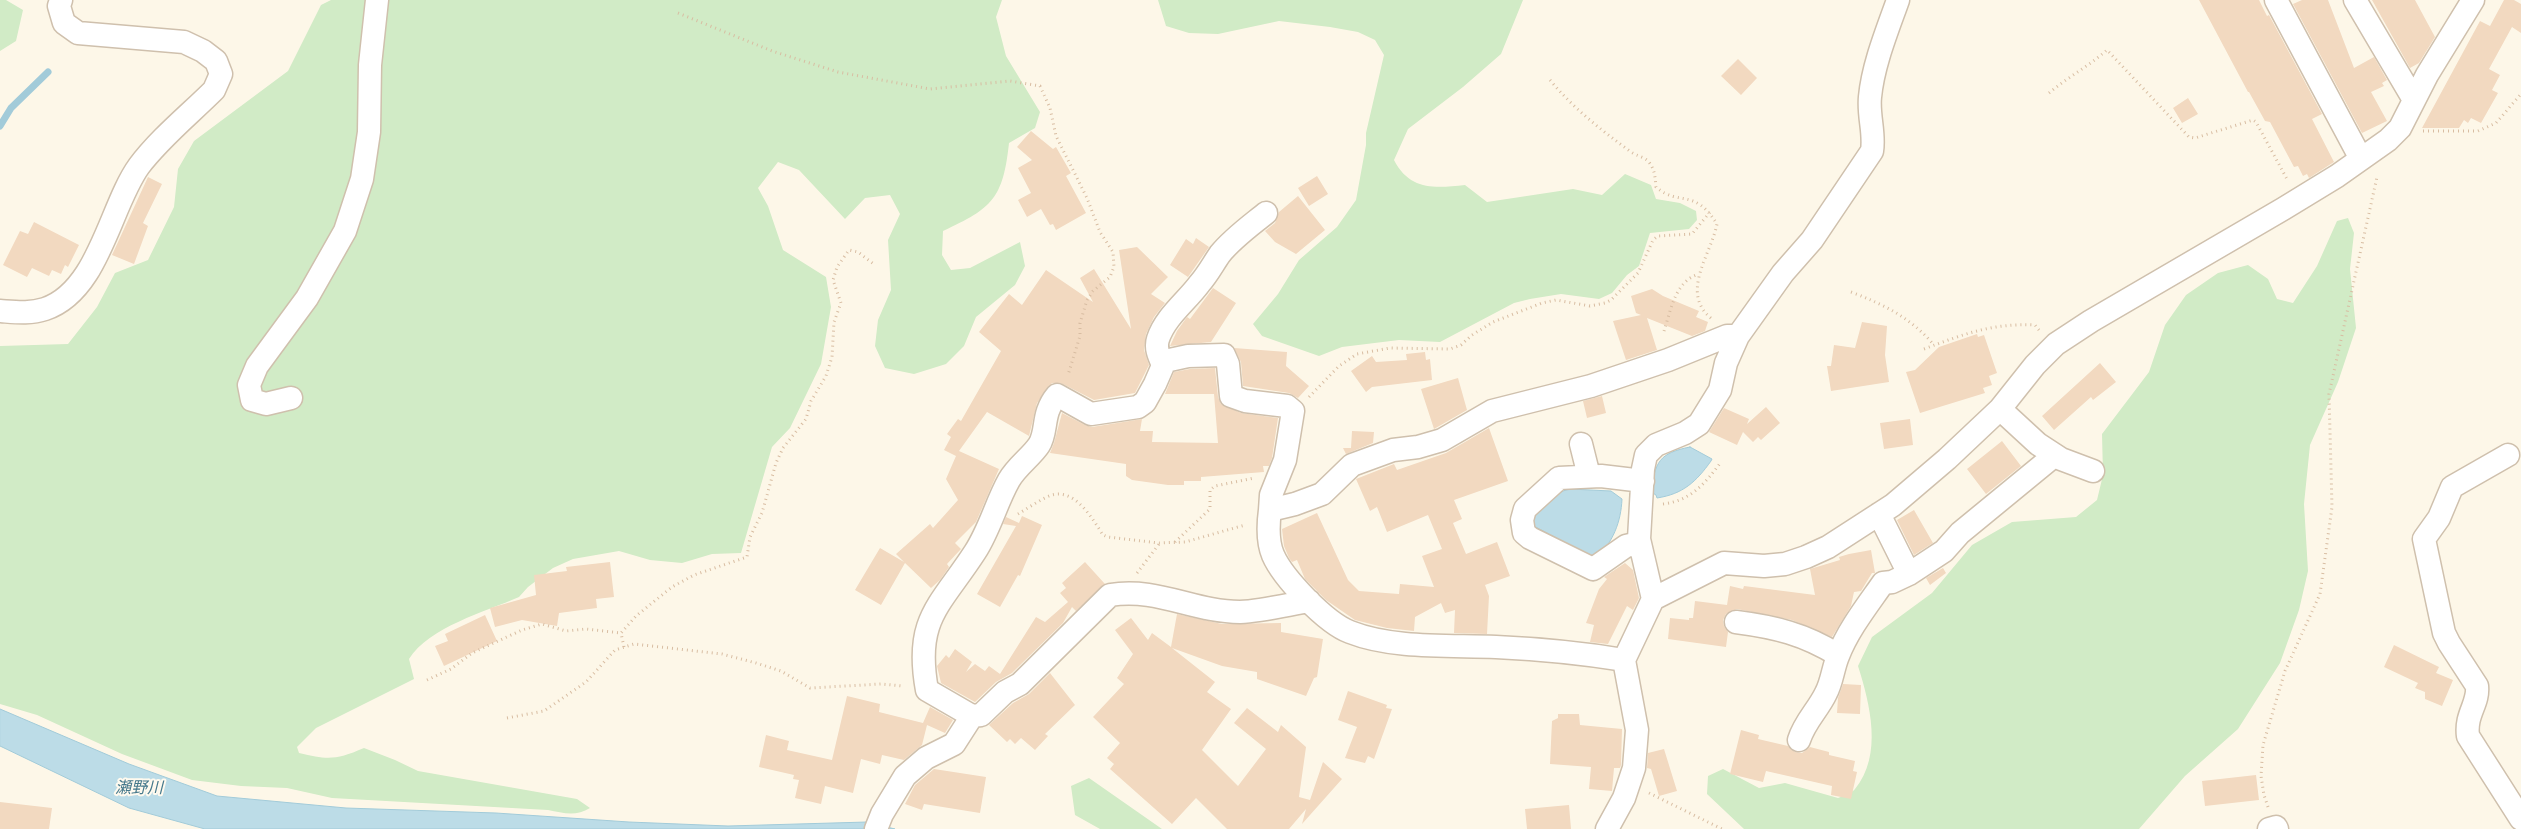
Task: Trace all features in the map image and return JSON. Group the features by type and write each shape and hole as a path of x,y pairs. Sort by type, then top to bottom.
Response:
{"street":[{"path":"0,310 26,313 45,309 59,302 70,292 98,255 107,237 115,212 139,166 214,90 221,74 216,61 203,51 184,42 78,33 64,23 59,6 61,0"},
{"path":"290,398 266,404 252,400 249,385 257,366 307,298 345,231 362,179 369,132 370,65 377,0"},
{"path":"1653,599 1640,542 1640,505 1646,454 1656,445 1685,433 1698,424 1720,390 1733,336 1812,240 1872,151 1874,139 1870,122 1870,97 1874,73 1898,0"},
{"path":"2276,0 2362,159"},
{"path":"2355,0 2414,100"},
{"path":"1607,829 1630,781 1634,768 1638,730 1624,660 1653,599 1724,563 1764,566 1785,564 1806,557 1828,547 1879,514 1947,459 2000,409 2035,365 2052,349 2091,321 2299,200 2362,159 2394,134 2473,0"},
{"path":"1266,213 1238,235 1220,254 1200,284 1184,301 1158,337 1157,346 1161,360 1145,402 1138,407 1091,414 1057,395 1045,416 1038,446 1009,479 975,552 932,613 924,641 926,686 927,690 939,698 972,716 981,715 1005,692 1020,684 1110,595 1125,592 1146,593 1201,606 1239,612 1308,601"},
{"path":"1269,514 1322,494 1336,483 1352,465 1393,450 1418,447 1442,440 1492,411 1615,378 1733,336"},
{"path":"1161,360 1185,346 1217,342"},
{"path":"1161,360 1224,355 1228,364 1231,396 1245,401 1287,406 1293,411 1285,460 1271,495 1268,532 1273,555 1308,601 1325,617 1350,632 1394,642 1584,653 1624,660"},
{"path":"2000,409 2038,444 2055,455 2093,471"},
{"path":"1581,444 1589,476"},
{"path":"2508,454 2452,487 2439,518 2424,539 2444,632 2449,644 2477,686 2478,694 2466,723 2468,736 2521,819"},
{"path":"1799,740 1810,716 1819,706 1828,690 1838,655 1858,620 1883,583 1892,582 1909,574 1944,550 1960,533 2055,455"},
{"path":"1640,542 1626,546 1593,569 1524,533 1522,520 1525,509 1559,478 1589,476 1626,477 1643,481"},
{"path":"1879,514 1909,574"},
{"path":"1736,622 1782,629 1818,642 1838,655"},
{"path":"879,822 906,776 926,758 954,744 972,716"}],"path":[{"path":"678,13 772,51 838,72 930,89 1010,81 1040,86 1050,108 1056,136 1087,198 1100,232 1113,252 1114,268 1110,277 1093,291 1087,300 1080,323 1080,336 1068,376 1057,395"},
{"path":"2049,93 2066,78 2089,66 2107,50 2189,137 2203,137 2253,120 2256,122 2299,200"},
{"path":"1550,80 1588,121 1610,134 1633,153 1647,160 1655,170 1656,187 1662,192 1698,201 1710,212 1717,224 1714,240 1696,284 1698,301 1706,314 1733,336"},
{"path":"2274,828 2264,795 2261,776 2263,745 2285,670 2320,594 2332,507 2329,394 2371,198 2394,134 2478,131 2496,124 2521,94"},
{"path":"1293,411 1339,366 1356,354 1390,348 1450,349 1462,345 1493,322 1542,303 1556,300 1590,306 1612,300 1638,273 1653,240 1658,236 1667,234 1692,234 1710,212"},
{"path":"620,633 636,616 672,587 710,569 747,557 750,537 762,513 776,463 783,448 806,419 811,401 826,376 832,358 834,322 840,303 833,280 837,267 849,250 858,252 875,265"},
{"path":"1664,331 1680,288 1691,276 1699,273"},
{"path":"1852,292 1887,306 1906,318 1934,345"},
{"path":"1924,349 1982,328 2018,324 2035,325 2045,336 2052,349"},
{"path":"1640,505 1666,504 1686,498 1701,488 1721,462"},
{"path":"1175,543 1210,509 1210,490 1215,486 1263,477"},
{"path":"995,511 1009,515 1017,514 1051,496 1067,496 1084,507 1104,535 1160,543 1197,540 1269,514"},
{"path":"1125,592 1160,543"},
{"path":"427,680 451,669 472,653 522,630 542,624 566,631 586,629 620,633"},
{"path":"620,633 624,647"},
{"path":"507,718 544,711 586,682 615,650 634,644 722,654 781,671 810,688 881,684 926,686"},
{"path":"1630,781 1661,800 1722,829"}],"green space":[{"path":"0,0 6,0 23,10 16,41 0,51"},
{"path":"331,0 1002,0 996,17 1006,56 1040,112 1035,128 1009,143 1003,177 999,189 992,199 974,215 943,231 942,255 951,270 970,268 1020,242 1025,266 1015,285 976,317 964,346 946,364 914,374 885,368 875,346 878,320 891,290 888,240 900,214 890,195 865,198 845,219 799,170 778,162 758,188 768,206 783,250 826,277 831,307 821,364 790,428 772,447 741,553 712,554 682,563 650,560 619,551 573,559 553,568 528,587 519,597 459,622 430,638 409,659 414,679 316,728 297,747 299,753 325,758 339,757 364,748 418,771 577,799 590,808 580,813 569,814 548,810 332,798 287,788 241,786 192,780 122,754 37,715 0,704 0,346 68,344 97,307 115,273 148,260 174,207 178,169 194,141 288,71 321,5"},
{"path":"1158,0 1523,0 1501,54 1463,87 1408,129 1394,160 1400,170 1416,182 1424,185 1444,187 1465,185 1487,202 1573,189 1602,195 1625,174 1651,185 1656,199 1680,203 1696,211 1697,220 1689,229 1650,233 1639,266 1627,275 1612,293 1599,299 1561,294 1514,303 1440,342 1399,340 1342,347 1319,356 1262,336 1253,324 1278,294 1299,260 1337,227 1356,200 1366,145 1366,133 1384,55 1375,40 1358,32 1279,21 1218,34 1189,33 1166,26"},
{"path":"2348,218 2354,233 2350,269 2356,328 2338,382 2310,445 2304,504 2308,571 2299,610 2280,663 2238,729 2185,776 2139,829 1744,829 1707,794 1708,776 1723,769 1759,788 1785,783 1838,798 1854,790 1864,776 1869,761 1871,745 1870,713 1858,666 1872,637 1932,593 1972,545 2012,522 2076,517 2097,500 2103,475 2102,434 2149,372 2165,325 2186,295 2218,273 2248,265 2268,279 2277,299 2293,303 2317,266 2337,221"},
{"path":"1089,778 1162,829 1100,829 1075,815 1071,786"}],"water":[{"path":"1690,447 1712,459 1711,461 1688,486 1682,490 1657,498 1651,492 1654,473 1660,460 1671,452"},
{"path":"1570,489 1611,491 1622,499 1620,516 1615,532 1607,546 1595,559 1532,525 1537,512 1545,502 1551,497"},
{"name":"瀬野川","path":"0,709 129,764 217,796 346,808 496,813 629,822 728,826 867,822 895,829 205,829 129,808 0,746"}],"building":[{"path":"2199,0 2259,0 2322,114 2312,119 2334,162 2309,178 2307,174 2303,176 2298,166 2294,167 2270,122 2265,121 2248,92"},
{"path":"2302,0 2328,0 2354,68 2374,57 2387,80 2382,83 2384,86 2371,92 2387,121 2362,133 2293,4"},
{"path":"2372,0 2415,0 2435,37 2419,63 2410,68"},
{"path":"2504,0 2514,0 2521,4 2521,33 2512,27 2489,69 2500,75 2492,90 2498,93 2481,123 2471,118 2468,123 2464,120 2459,128 2422,128 2480,21 2490,26"},
{"path":"1738,59 1757,78 1741,95 1721,76"},
{"path":"2188,98 2198,114 2182,123 2173,108"},
{"path":"1031,131 1053,149 1056,147 1071,173 1066,176 1086,213 1056,230 1053,224 1050,225 1041,209 1027,217 1018,200 1031,193 1018,168 1032,160 1017,147"},
{"path":"1317,176 1328,194 1309,206 1298,188"},
{"path":"148,177 162,184 143,223 148,226 134,264 112,255"},
{"path":"1298,196 1325,230 1296,254 1275,242 1265,231 1275,223 1279,212"},
{"path":"34,222 79,245 68,267 65,265 61,274 52,270 49,276 32,268 27,277 3,265 20,231 28,234"},
{"path":"1196,238 1209,247 1188,277 1170,265 1186,239 1193,244"},
{"path":"1137,247 1168,277 1151,294 1165,303 1154,317 1146,334 1144,350 1149,365 1135,393 1094,400 1063,384 1052,383 1037,403 1029,436 987,412 959,451 999,469 976,522 955,543 961,549 947,564 949,567 940,580 931,588 905,563 881,605 855,590 880,548 904,562 896,554 930,524 933,528 958,500 946,479 956,456 944,450 951,437 947,434 958,419 961,421 1001,351 979,332 1009,294 1022,305 1046,270 1093,302 1080,278 1094,269 1131,329 1119,250"},
{"path":"1213,288 1236,303 1211,342 1170,346 1177,331 1187,317 1190,319"},
{"path":"1652,289 1663,296 1699,311 1696,317 1708,322 1705,331 1692,336 1647,318 1657,350 1626,360 1613,321 1641,315 1636,313 1631,296"},
{"path":"1862,322 1887,326 1885,355 1889,382 1831,391 1827,366 1831,366 1834,345 1855,348"},
{"path":"1977,334 1978,337 1984,335 1997,373 1989,376 1992,385 1983,388 1985,393 1920,413 1906,372 1915,370 1939,347"},
{"path":"1234,348 1287,352 1286,366 1309,386 1298,398 1289,393 1243,386 1241,362"},
{"path":"1425,352 1426,360 1430,359 1432,380 1372,387 1366,392 1351,371 1372,356 1376,362 1407,360 1406,354"},
{"path":"2100,363 2116,382 2093,400 2091,397 2054,430 2042,416"},
{"path":"1215,368 1218,397 1221,404 1241,413 1278,418 1272,458 1269,466 1263,466 1264,472 1201,477 1201,481 1184,481 1184,485 1168,485 1132,480 1126,476 1126,464 1050,453 1062,413 1092,427 1142,419 1140,431 1153,431 1152,442 1218,443 1214,394 1165,394 1174,372"},
{"path":"1458,378 1467,410 1434,429 1421,389"},
{"path":"1602,396 1606,413 1587,418 1583,401"},
{"path":"1766,407 1780,423 1761,440 1758,437 1753,442 1743,432 1737,445 1709,432 1724,408 1749,419 1747,424"},
{"path":"1910,419 1913,445 1884,449 1880,423"},
{"path":"1489,428 1508,481 1454,500 1462,519 1453,523 1466,554 1497,542 1510,576 1485,585 1489,596 1487,634 1454,633 1455,610 1445,613 1441,603 1415,617 1414,631 1387,628 1355,620 1326,600 1305,579 1297,560 1292,562 1289,558 1284,546 1282,529 1317,513 1348,580 1359,591 1399,594 1400,584 1434,587 1422,556 1442,549 1428,515 1387,532 1377,507 1370,511 1356,479 1394,464 1397,470 1446,453"},
{"path":"1352,431 1374,432 1373,443 1346,454 1343,448 1351,448"},
{"path":"2002,441 2021,466 1986,494 1967,469"},
{"path":"1914,510 1933,543 1914,555 1897,520"},
{"path":"1022,516 1042,525 1020,576 1018,575 1000,607 977,594 1016,526 1003,524 1006,517 1019,523"},
{"path":"1871,550 1875,573 1872,573 1861,591 1854,592 1851,606 1832,637 1792,620 1737,609 1726,614 1723,620 1728,632 1726,647 1668,639 1670,618 1689,620 1689,618 1693,618 1695,601 1727,605 1730,586 1743,589 1744,586 1815,595 1810,569 1840,560 1839,557"},
{"path":"610,562 614,597 596,599 597,608 559,613 557,626 522,620 495,627 490,608 536,595 534,575 567,571 566,567"},
{"path":"1085,562 1105,584 1076,611 1072,607 1063,623 1012,673 996,682 975,702 941,683 937,666 946,655 949,658 955,649 972,662 966,672 975,664 985,671 989,666 1000,674 1036,617 1045,622 1068,602 1060,593 1066,588 1062,583"},
{"path":"1625,563 1633,570 1639,598 1633,610 1627,606 1608,644 1590,642 1594,625 1586,623 1599,589 1607,579 1604,577"},
{"path":"1943,568 1946,573 1930,585 1926,578"},
{"path":"1177,614 1222,624 1281,623 1281,632 1323,639 1317,677 1314,678 1306,696 1257,679 1257,672 1222,666 1172,648 1215,682 1207,692 1231,709 1202,750 1238,786 1266,749 1234,723 1247,708 1278,732 1281,725 1306,747 1299,797 1310,800 1323,762 1342,779 1302,824 1306,809 1289,829 1227,829 1196,798 1172,824 1110,769 1114,764 1107,758 1120,743 1093,717 1124,684 1117,678 1133,654 1115,630 1131,618 1148,640 1152,633 1171,647"},
{"path":"485,615 497,641 444,666 435,646 448,641 445,634"},
{"path":"2394,645 2439,667 2436,673 2453,680 2442,706 2425,699 2425,692 2415,688 2418,683 2384,667"},
{"path":"1050,673 1075,705 1045,734 1048,736 1035,750 1021,738 1015,744 1010,739 1007,742 989,725 1013,703 1029,694"},
{"path":"1843,684 1861,685 1860,714 1837,713 1838,698"},
{"path":"1348,691 1387,705 1386,708 1392,709 1374,759 1368,756 1365,763 1345,758 1357,727 1338,720"},
{"path":"847,696 880,704 879,712 923,723 930,707 953,720 945,733 927,725 922,745 904,760 882,755 880,764 861,759 853,793 825,786 821,804 795,798 799,780 793,779 794,775 759,767 766,735 789,741 787,750 832,760"},
{"path":"1558,714 1579,714 1580,725 1622,729 1621,765 1620,768 1614,768 1612,791 1589,789 1591,767 1550,764 1552,721 1558,718"},
{"path":"1741,730 1759,735 1758,739 1788,746 1795,752 1802,753 1810,747 1829,752 1829,755 1855,761 1853,771 1857,772 1851,799 1831,795 1832,786 1766,771 1763,782 1730,774"},
{"path":"1664,749 1677,791 1659,796 1651,769 1647,768 1648,753"},
{"path":"934,769 986,777 980,813 924,804 922,810 905,804 915,785"},
{"path":"2256,775 2259,800 2205,806 2202,781"},
{"path":"0,802 52,808 49,829 0,829"},
{"path":"1569,805 1571,829 1527,829 1525,809"}],"waterway":[{"path":"0,126 11,108 48,72"}]}
